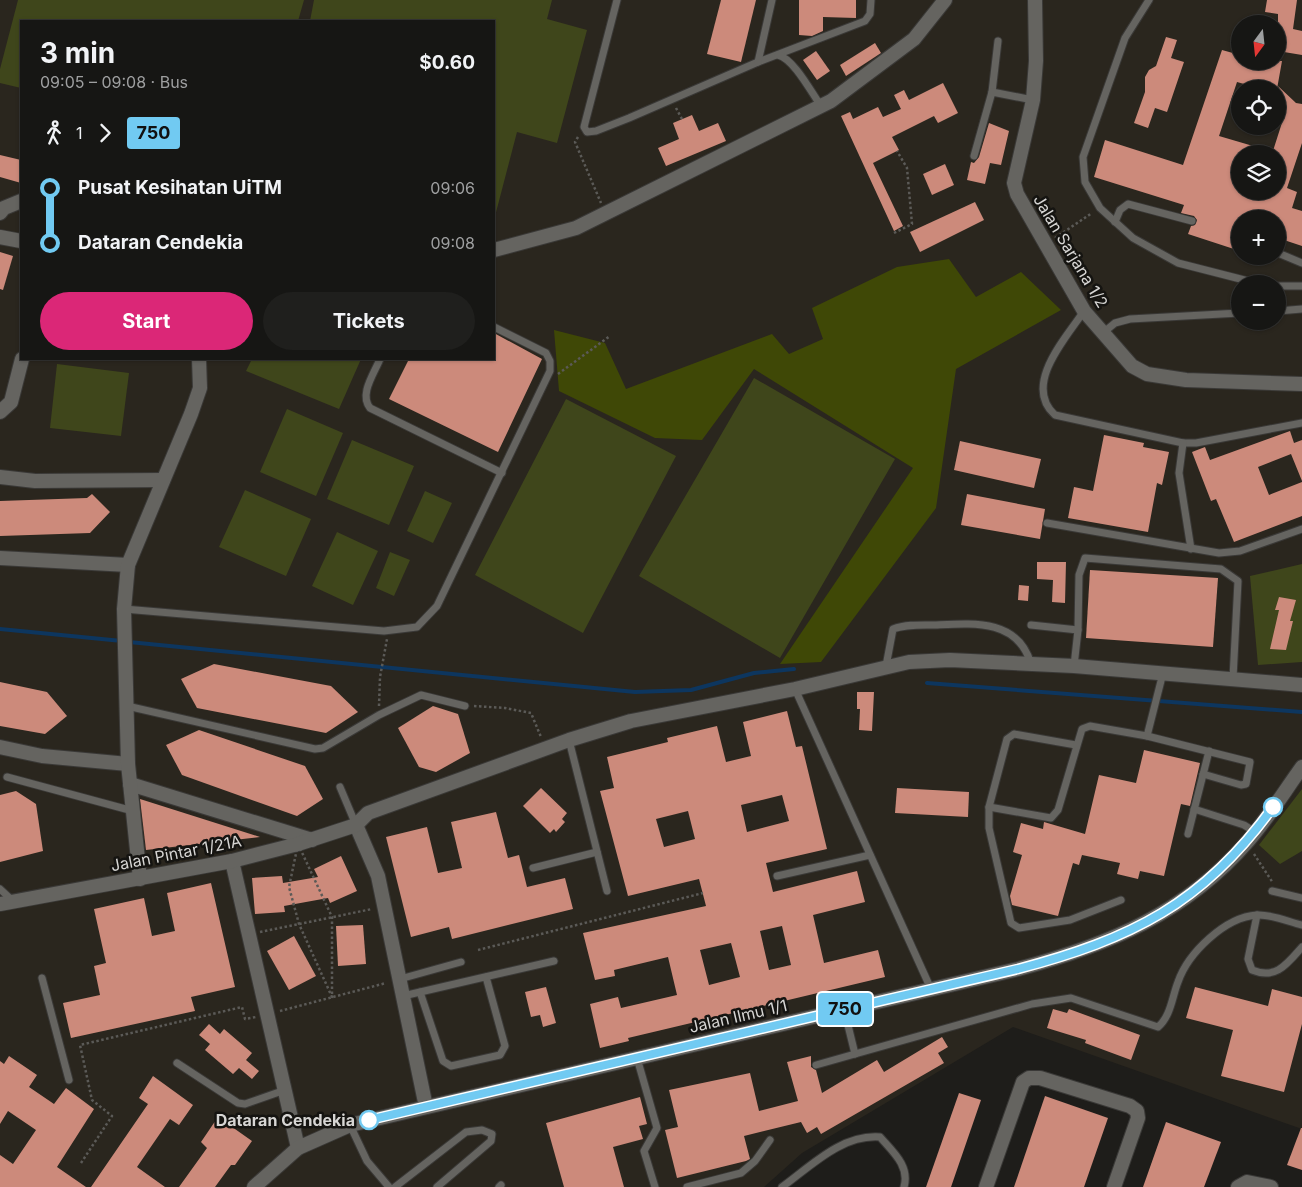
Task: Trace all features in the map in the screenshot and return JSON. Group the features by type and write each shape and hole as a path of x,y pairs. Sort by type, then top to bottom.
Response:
{"street":[{"path":"495,250 576,228 821,106 914,39 945,0"},
{"name":"Jalan Sarjana 1/2","path":"1035,0 1036,61 1033,100 1014,183 1017,194 1084,310 1132,366 1147,374 1194,380 1302,384"},
{"path":"0,213 4,208 20,201"},
{"path":"0,237 20,241"},
{"path":"0,412 11,402 22,360"},
{"path":"140,879 128,764 124,615 128,565 191,414 200,388 199,360"},
{"path":"0,477 35,481 163,480"},
{"path":"0,558 128,565"},
{"name":"Jalan Pintar 1/21A","path":"0,904 232,861 298,844 356,825 368,813 546,748 631,721 795,689 886,666 950,660 1074,666 1302,685"},
{"path":"1284,684 1302,693"},
{"path":"0,747 42,756 128,764"},
{"name":"Jalan Ilmu 1/1","path":"254,1187 298,1148 350,1125 931,990 1060,958 1098,946 1145,924 1189,896 1221,869 1251,837 1301,769"},
{"path":"130,784 312,840"},
{"path":"356,825 378,876 426,1107"},
{"path":"232,861 298,1148"},
{"path":"986,1187 1023,1082 1029,1078 1040,1078 1130,1106 1137,1111 1138,1118 1114,1187"},
{"path":"1238,1187 1247,1182 1254,1182 1271,1187"}],"lane":[{"path":"617,0 584,127 587,132 596,131 758,62 865,21 870,14 871,0"},
{"path":"758,62 772,0"},
{"path":"1149,0 1125,38 1083,157 1085,182 1100,208 1133,238 1178,263 1231,277"},
{"path":"974,156 992,92 998,40"},
{"path":"778,55 784,56 791,63 821,106"},
{"path":"992,92 1033,100"},
{"path":"1115,222 1120,210 1128,204 1192,221"},
{"path":"1286,256 1302,263"},
{"path":"1286,286 1302,286"},
{"path":"1286,310 1302,309"},
{"path":"1084,310 1053,356 1045,377 1042,390 1047,408 1055,416 1183,443 1196,443 1302,423"},
{"path":"1104,332 1115,323 1130,319 1231,313"},
{"path":"124,615 384,631 417,627 437,606 550,370 550,361 546,352 495,327"},
{"path":"380,360 366,393 365,402 370,408 502,473"},
{"path":"1183,443 1179,473 1191,549"},
{"path":"1047,523 1219,553 1240,551 1302,529"},
{"path":"1074,666 1078,630 1079,575 1085,558 1221,569 1238,581 1233,678"},
{"path":"886,666 893,629 962,624 995,626 1005,630 1028,653 1032,664"},
{"path":"1031,625 1078,630"},
{"path":"1147,736 1163,673"},
{"path":"795,689 931,990"},
{"path":"126,706 315,749 323,748 380,714 421,695 465,706"},
{"path":"988,807 1050,818 1055,815 1082,729 1090,726 1147,736 1250,762 1246,784 1241,785 1203,774"},
{"path":"1076,745 1044,738 1010,735 1007,739 988,807 989,828 1012,923 1015,927 1019,928 1070,920 1121,900"},
{"path":"569,740 607,891"},
{"path":"1188,834 1209,751"},
{"path":"7,778 133,811"},
{"path":"340,787 356,825"},
{"path":"1194,809 1244,825 1251,837"},
{"path":"533,868 597,852"},
{"path":"777,876 870,855"},
{"path":"0,889 14,902"},
{"path":"1274,889 1302,898"},
{"path":"1258,915 1248,959 1252,970 1261,974 1272,974 1282,970 1302,948"},
{"path":"816,1065 1032,1004 1072,998 1158,1027 1166,1020 1178,979 1198,948 1230,922 1258,915 1302,926"},
{"path":"403,996 554,961"},
{"path":"400,979 461,962"},
{"path":"420,992 446,1065 451,1066 500,1055 505,1046 486,977"},
{"path":"42,978 69,1080"},
{"path":"844,1009 855,1054"},
{"path":"637,1058 657,1128 644,1151 655,1187"},
{"path":"177,1063 238,1103 246,1104 286,1090"},
{"path":"350,1125 368,1161 389,1187"},
{"path":"395,1187 466,1132 482,1130 492,1134 491,1141 437,1187"},
{"path":"782,1187 836,1147 868,1136 880,1137 902,1164 906,1180 904,1187"},
{"path":"688,1187 741,1173 755,1161 770,1140"}],"path":[{"path":"672,100 682,119"},
{"path":"584,127 575,142 597,197 608,212"},
{"path":"894,233 912,224 907,168 898,151"},
{"path":"1046,244 1100,208"},
{"path":"543,386 610,336"},
{"path":"380,714 380,677 385,647"},
{"path":"465,706 505,708 531,713 546,748"},
{"path":"1251,837 1274,889"},
{"path":"298,844 332,917 332,998"},
{"path":"298,844 289,886 299,924 332,998"},
{"path":"478,950 702,893"},
{"path":"249,935 384,906"},
{"path":"81,1163 112,1116 92,1100 80,1045 242,1007 245,1019 400,979"}],"shaded area":[{"path":"0,0 1302,0 1302,1129 1013,1027 802,1153 764,1187 0,1187"}],"green space":[{"path":"18,0 304,0 298,20 20,20 20,88 0,83 0,69"},
{"path":"314,0 552,0 547,19 587,30 557,143 517,132 495,216 495,20 310,20"},
{"path":"949,259 976,297 1021,272 1061,310 956,369 936,508 821,662 780,664 913,468 754,369 702,440 655,438 559,391 554,330 605,343 626,389 772,334 789,354 823,339 812,308 897,267"},
{"path":"252,360 361,360 339,409 246,371"},
{"path":"57,364 129,373 121,436 50,428"},
{"path":"754,378 895,459 780,658 639,576"},
{"path":"566,399 676,456 583,633 475,575"},
{"path":"287,409 343,433 316,496 260,472"},
{"path":"352,440 414,466 389,525 327,499"},
{"path":"245,490 311,519 286,576 219,547"},
{"path":"425,491 452,503 433,543 407,531"},
{"path":"337,532 378,551 353,605 312,586"},
{"path":"390,552 410,560 394,596 376,588"},
{"path":"1302,564 1302,662 1258,665 1250,576"},
{"path":"1302,789 1302,851 1280,864 1259,845"}],"building":[{"path":"721,0 756,0 741,62 707,54"},
{"path":"799,0 856,0 856,18 823,17 823,31 812,36 799,35"},
{"path":"1267,0 1297,0 1293,29 1302,31 1302,55 1286,52 1286,15 1265,12"},
{"path":"1166,37 1177,40 1171,58 1184,62 1167,112 1155,108 1148,128 1134,123 1145,92 1145,77 1149,70 1156,66"},
{"path":"875,43 881,53 846,76 840,65"},
{"path":"1222,50 1231,52 1231,70 1280,70 1279,80 1231,80 1231,100 1219,136 1250,145 1231,145 1231,200 1286,200 1286,145 1275,145 1278,135 1286,135 1286,94 1296,103 1302,104 1302,143 1287,188 1297,192 1292,208 1302,211 1302,246 1286,241 1286,210 1231,210 1231,248 1188,234 1191,226 1195,225 1197,220 1194,216 1181,213 1184,205 1094,177 1105,140 1183,165"},
{"path":"816,51 830,71 817,80 803,60"},
{"path":"943,83 958,113 938,123 934,116 892,137 899,150 873,163 903,226 894,231 841,116 850,112 853,119 878,107 883,117 901,109 894,95 904,90 909,100"},
{"path":"692,115 699,131 718,123 726,141 666,166 658,148 679,139 673,123"},
{"path":"989,123 1009,131 1001,165 990,163 985,184 967,180 971,162 974,163 979,157"},
{"path":"0,155 20,160 20,183 0,177"},
{"path":"945,164 954,185 932,195 923,174"},
{"path":"975,202 984,220 920,252 910,232"},
{"path":"0,252 13,256 3,290 0,289"},
{"path":"495,334 542,359 498,452 389,399 408,360 495,360"},
{"path":"1290,431 1294,443 1302,440 1302,481 1291,454 1258,467 1269,495 1302,482 1302,516 1234,542 1216,499 1211,501 1192,452 1205,447 1210,460"},
{"path":"1104,435 1144,443 1143,447 1169,452 1162,485 1157,483 1148,532 1068,518 1074,487 1093,491"},
{"path":"960,441 1041,459 1034,488 954,470"},
{"path":"92,494 110,512 90,533 0,536 0,501 87,498"},
{"path":"967,494 1045,509 1040,539 961,525"},
{"path":"1037,562 1066,562 1065,603 1052,602 1053,580 1037,579"},
{"path":"1090,570 1218,578 1213,647 1086,638"},
{"path":"1019,585 1029,586 1028,601 1018,600"},
{"path":"1279,597 1296,600 1290,621 1293,621 1286,650 1270,649 1279,610 1275,610"},
{"path":"214,664 331,686 358,712 326,733 197,708 181,679"},
{"path":"0,682 47,692 67,716 45,734 0,726"},
{"path":"857,692 874,692 872,731 859,730 860,709 857,709"},
{"path":"433,706 458,714 470,753 436,772 419,767 398,728"},
{"path":"787,711 796,747 802,746 827,849 766,863 773,892 857,871 865,902 813,915 824,963 878,950 885,977 628,1038 629,1041 600,1048 590,1004 618,997 621,1008 677,995 668,957 614,970 615,976 595,980 583,933 706,906 699,879 628,896 600,791 614,788 607,757 668,742 667,738 717,726 726,762 751,756 743,722","holes":["782,795 789,821 747,832 741,805","688,811 695,839 664,847 656,819","782,926 791,965 769,970 760,931","731,943 740,977 709,985 700,950"]},
{"path":"199,730 305,766 323,799 297,816 182,775 166,745"},
{"path":"1144,750 1200,763 1190,806 1181,804 1164,876 1140,871 1138,879 1117,874 1120,863 1082,855 1079,865 1073,863 1058,916 1012,905 1010,896 1022,855 1013,852 1021,823 1043,829 1044,822 1085,834 1099,775 1136,783"},
{"path":"541,788 567,813 562,819 565,822 556,832 554,829 550,833 523,806"},
{"path":"897,788 969,792 968,817 895,813"},
{"path":"16,791 36,804 43,851 0,862 0,795"},
{"path":"140,799 260,837 146,850"},
{"path":"496,812 508,858 519,855 527,887 565,878 573,909 452,939 449,927 411,937 386,837 427,827 438,873 462,868 451,822"},
{"path":"341,856 357,891 330,903 328,898 284,906 285,912 255,914 252,878 282,876 283,883 318,877 314,869"},
{"path":"211,883 235,987 191,997 195,1011 71,1038 63,1003 100,995 94,966 106,963 94,909 144,898 152,936 175,931 167,893"},
{"path":"363,925 366,964 338,966 336,926"},
{"path":"294,936 316,976 289,990 267,951"},
{"path":"546,987 556,1023 543,1027 540,1015 531,1017 525,992"},
{"path":"1195,987 1268,1006 1272,989 1302,997 1302,1024 1284,1092 1221,1076 1233,1030 1186,1018"},
{"path":"1053,1009 1067,1013 1069,1009 1140,1035 1131,1060 1085,1043 1086,1040 1047,1028"},
{"path":"209,1024 220,1034 224,1029 252,1053 246,1060 259,1071 252,1079 239,1068 233,1074 205,1050 210,1044 199,1035"},
{"path":"942,1037 948,1047 938,1053 944,1063 821,1134 817,1127 807,1133 801,1122 744,1136 750,1159 677,1178 665,1130 678,1127 669,1090 750,1073 759,1111 798,1101 787,1062 811,1056 811,1067 816,1070 822,1093 877,1060 884,1072"},
{"path":"9,1056 37,1075 29,1087 54,1104 66,1088 94,1109 57,1167 86,1187 0,1187 0,1155 13,1164 36,1130 8,1111 0,1124 0,1061 4,1064"},
{"path":"153,1076 193,1105 179,1125 170,1119 137,1167 165,1187 91,1187 148,1104 139,1098"},
{"path":"959,1093 981,1100 951,1187 926,1187"},
{"path":"1045,1096 1108,1118 1084,1187 1014,1187"},
{"path":"640,1097 647,1124 639,1126 643,1139 613,1147 624,1187 564,1187 546,1123"},
{"path":"218,1117 252,1141 235,1165 231,1165 215,1187 179,1187 207,1148 201,1142"},
{"path":"1166,1122 1221,1142 1204,1187 1143,1187"},
{"path":"1302,1128 1302,1170 1287,1165"}],"waterway":[{"path":"0,629 122,641"},
{"path":"129,642 635,692 691,690 754,673 794,669"},
{"path":"927,683 1302,712"}],"bus line":[{"name":"750","path":"369,1120 931,990 1060,958 1098,946 1145,924 1189,896 1221,869 1247,843 1273,807"}],"place":[{"name":"Dataran Cendekia","path":"369,1120"}]}
